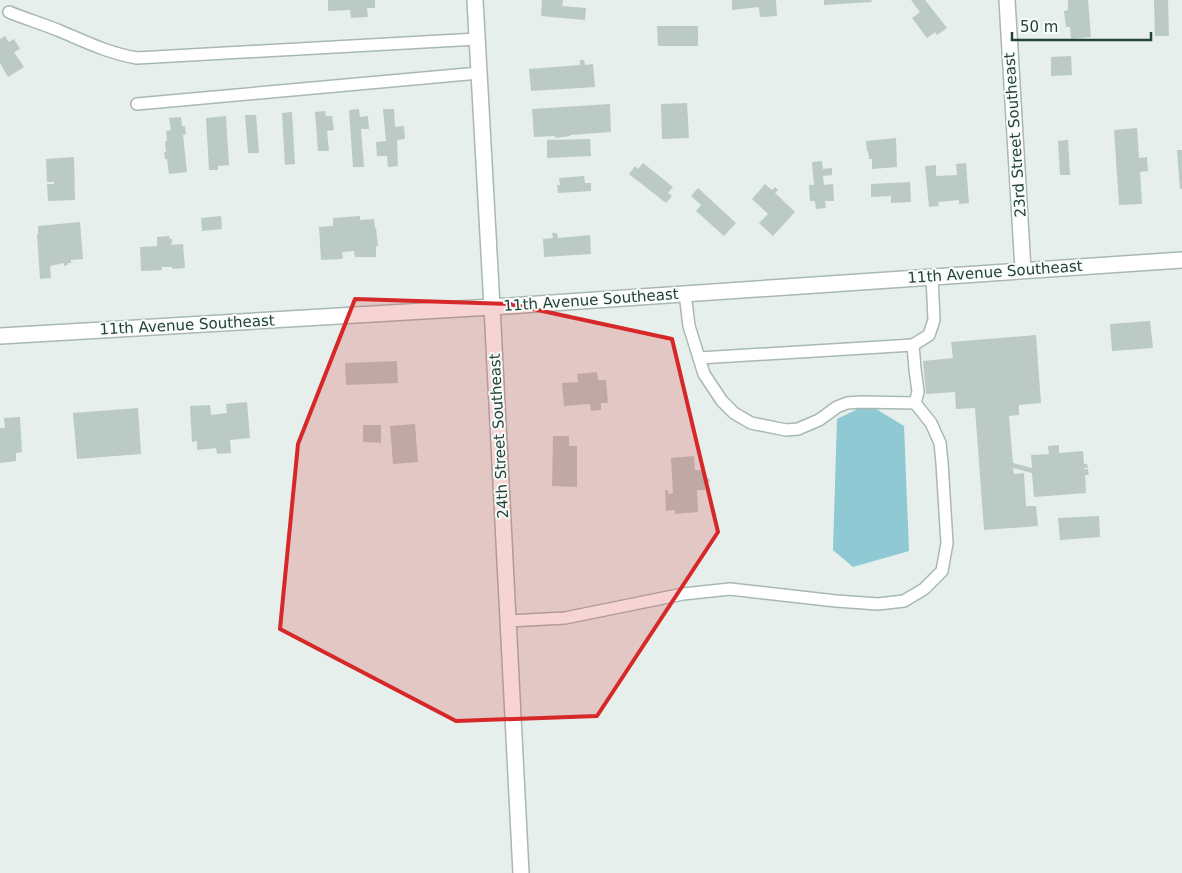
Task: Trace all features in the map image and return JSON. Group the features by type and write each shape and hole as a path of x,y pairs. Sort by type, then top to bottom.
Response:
{"street":[{"name":"24th Street Southeast","path":"475,0 520,873"},
{"name":"23rd Street Southeast","path":"1007,0 1023,270"},
{"name":"11th Avenue Southeast","path":"0,336 492,307 1182,260"}],"lane":[{"path":"9,12 59,30 99,48 137,58 477,39"},
{"path":"137,104 479,74"},
{"path":"699,358 913,345 928,335 934,320 932,276"},
{"path":"685,294 689,326 704,374 722,401 734,413 751,423 786,430 798,429 819,420 847,403 916,403"},
{"path":"508,621 566,618 665,597 730,589 878,604 904,601 924,589 942,571 947,543 940,443 931,423 916,403 918,392 913,345"}],"highlighted area":[{"path":"355,299 510,304 672,339 718,532 597,716 456,721 280,629 298,444"}],"water":[{"path":"868,404 904,426 909,551 853,567 833,550 837,419"}],"building":[{"path":"328,0 375,0 375,8 367,8 368,17 351,18 350,10 328,11"},
{"path":"542,0 563,0 562,6 586,8 585,20 541,16"},
{"path":"732,0 776,0 777,16 760,17 759,7 732,10"},
{"path":"824,0 871,0 872,2 824,5"},
{"path":"911,0 925,0 947,28 937,35 935,32 927,38 912,18 920,12"},
{"path":"1068,0 1088,0 1091,37 1071,39 1070,27 1066,27 1064,11 1068,10"},
{"path":"1154,0 1168,0 1169,36 1155,36"},
{"path":"657,26 698,26 698,46 658,46"},
{"path":"5,36 9,42 14,39 20,49 14,52 24,67 8,77 0,63 0,39"},
{"path":"1071,56 1072,75 1051,76 1051,57"},
{"path":"580,60 584,60 585,65 593,64 595,87 531,91 529,69 580,65"},
{"path":"687,103 689,138 662,139 661,104"},
{"path":"610,104 611,132 555,138 555,136 534,137 532,109"},
{"path":"359,109 360,117 368,116 369,129 361,129 364,167 353,167 349,110"},
{"path":"383,109 394,109 395,127 404,126 405,139 397,140 398,166 388,167 387,156 377,156 376,142 386,141"},
{"path":"325,111 326,116 332,116 334,130 327,131 329,151 318,151 315,112"},
{"path":"292,112 295,164 285,165 282,113"},
{"path":"245,115 256,115 259,153 248,153"},
{"path":"226,116 229,165 218,166 218,170 209,170 206,118"},
{"path":"181,117 182,126 185,126 186,134 183,135 187,172 169,174 164,152 166,152 166,131 171,130 169,118"},
{"path":"1137,128 1139,158 1147,157 1148,171 1140,172 1142,204 1119,205 1114,130"},
{"path":"896,138 897,167 872,169 872,159 869,159 866,141"},
{"path":"590,139 591,156 547,158 547,140"},
{"path":"1068,140 1070,175 1060,175 1058,141"},
{"path":"1177,150 1182,150 1182,189 1180,189"},
{"path":"74,157 75,200 48,201 47,184 54,184 54,182 47,182 46,159"},
{"path":"822,161 823,169 832,168 832,175 823,176 824,185 833,184 834,201 825,201 826,208 816,209 815,201 810,201 809,185 814,185 812,162"},
{"path":"643,163 673,187 668,193 672,196 666,203 629,174 635,166 638,169"},
{"path":"966,163 969,203 959,204 959,200 938,202 939,206 929,207 925,166 936,165 936,176 957,175 956,164"},
{"path":"584,176 585,183 591,183 591,191 558,193 557,185 560,185 559,178"},
{"path":"910,182 911,202 891,203 891,196 871,197 871,184"},
{"path":"765,184 772,190 775,187 778,190 775,193 795,212 773,236 759,223 768,214 752,199"},
{"path":"698,188 736,223 724,236 696,211 701,205 691,196"},
{"path":"221,216 222,229 202,231 201,218"},
{"path":"360,216 360,220 374,219 378,246 376,246 376,257 355,257 354,251 342,252 342,259 321,260 319,227 333,226 333,218"},
{"path":"80,222 83,259 71,260 71,263 64,266 64,263 50,266 51,278 40,279 38,226"},
{"path":"552,233 557,233 558,238 590,235 591,254 544,257 543,239 553,238"},
{"path":"169,236 172,239 172,244 170,245 183,244 185,268 173,269 172,267 162,267 162,270 141,271 140,247 157,246 157,237"},
{"path":"1150,321 1153,348 1112,351 1110,324"},
{"path":"1036,335 1041,403 1019,405 1019,415 1009,416 1013,463 1032,468 1031,455 1049,454 1048,446 1059,445 1059,453 1083,451 1084,464 1087,464 1088,468 1084,469 1088,469 1089,475 1085,475 1086,493 1034,497 1032,473 1013,468 1014,474 1024,473 1026,506 1036,506 1038,526 984,530 975,408 956,409 955,392 926,394 923,361 953,358 951,342"},
{"path":"397,361 398,383 346,385 345,363"},
{"path":"597,372 598,380 606,380 608,403 601,403 601,410 591,411 590,404 564,406 562,383 578,382 577,374"},
{"path":"247,402 250,438 230,440 231,453 217,454 216,448 197,450 197,441 192,442 190,406 210,405 211,415 227,413 226,404"},
{"path":"138,408 141,454 77,459 73,413"},
{"path":"20,417 22,452 16,453 16,461 0,463 0,428 5,428 4,418"},
{"path":"415,424 418,462 393,464 390,426"},
{"path":"363,425 381,425 381,443 363,442"},
{"path":"553,436 569,436 569,446 577,446 577,487 552,486"},
{"path":"694,456 695,470 704,470 704,478 709,478 710,482 705,483 705,490 697,490 698,512 675,514 675,510 666,511 665,490 668,490 668,494 673,493 671,458"},
{"path":"1099,516 1100,537 1060,540 1058,518"}]}
